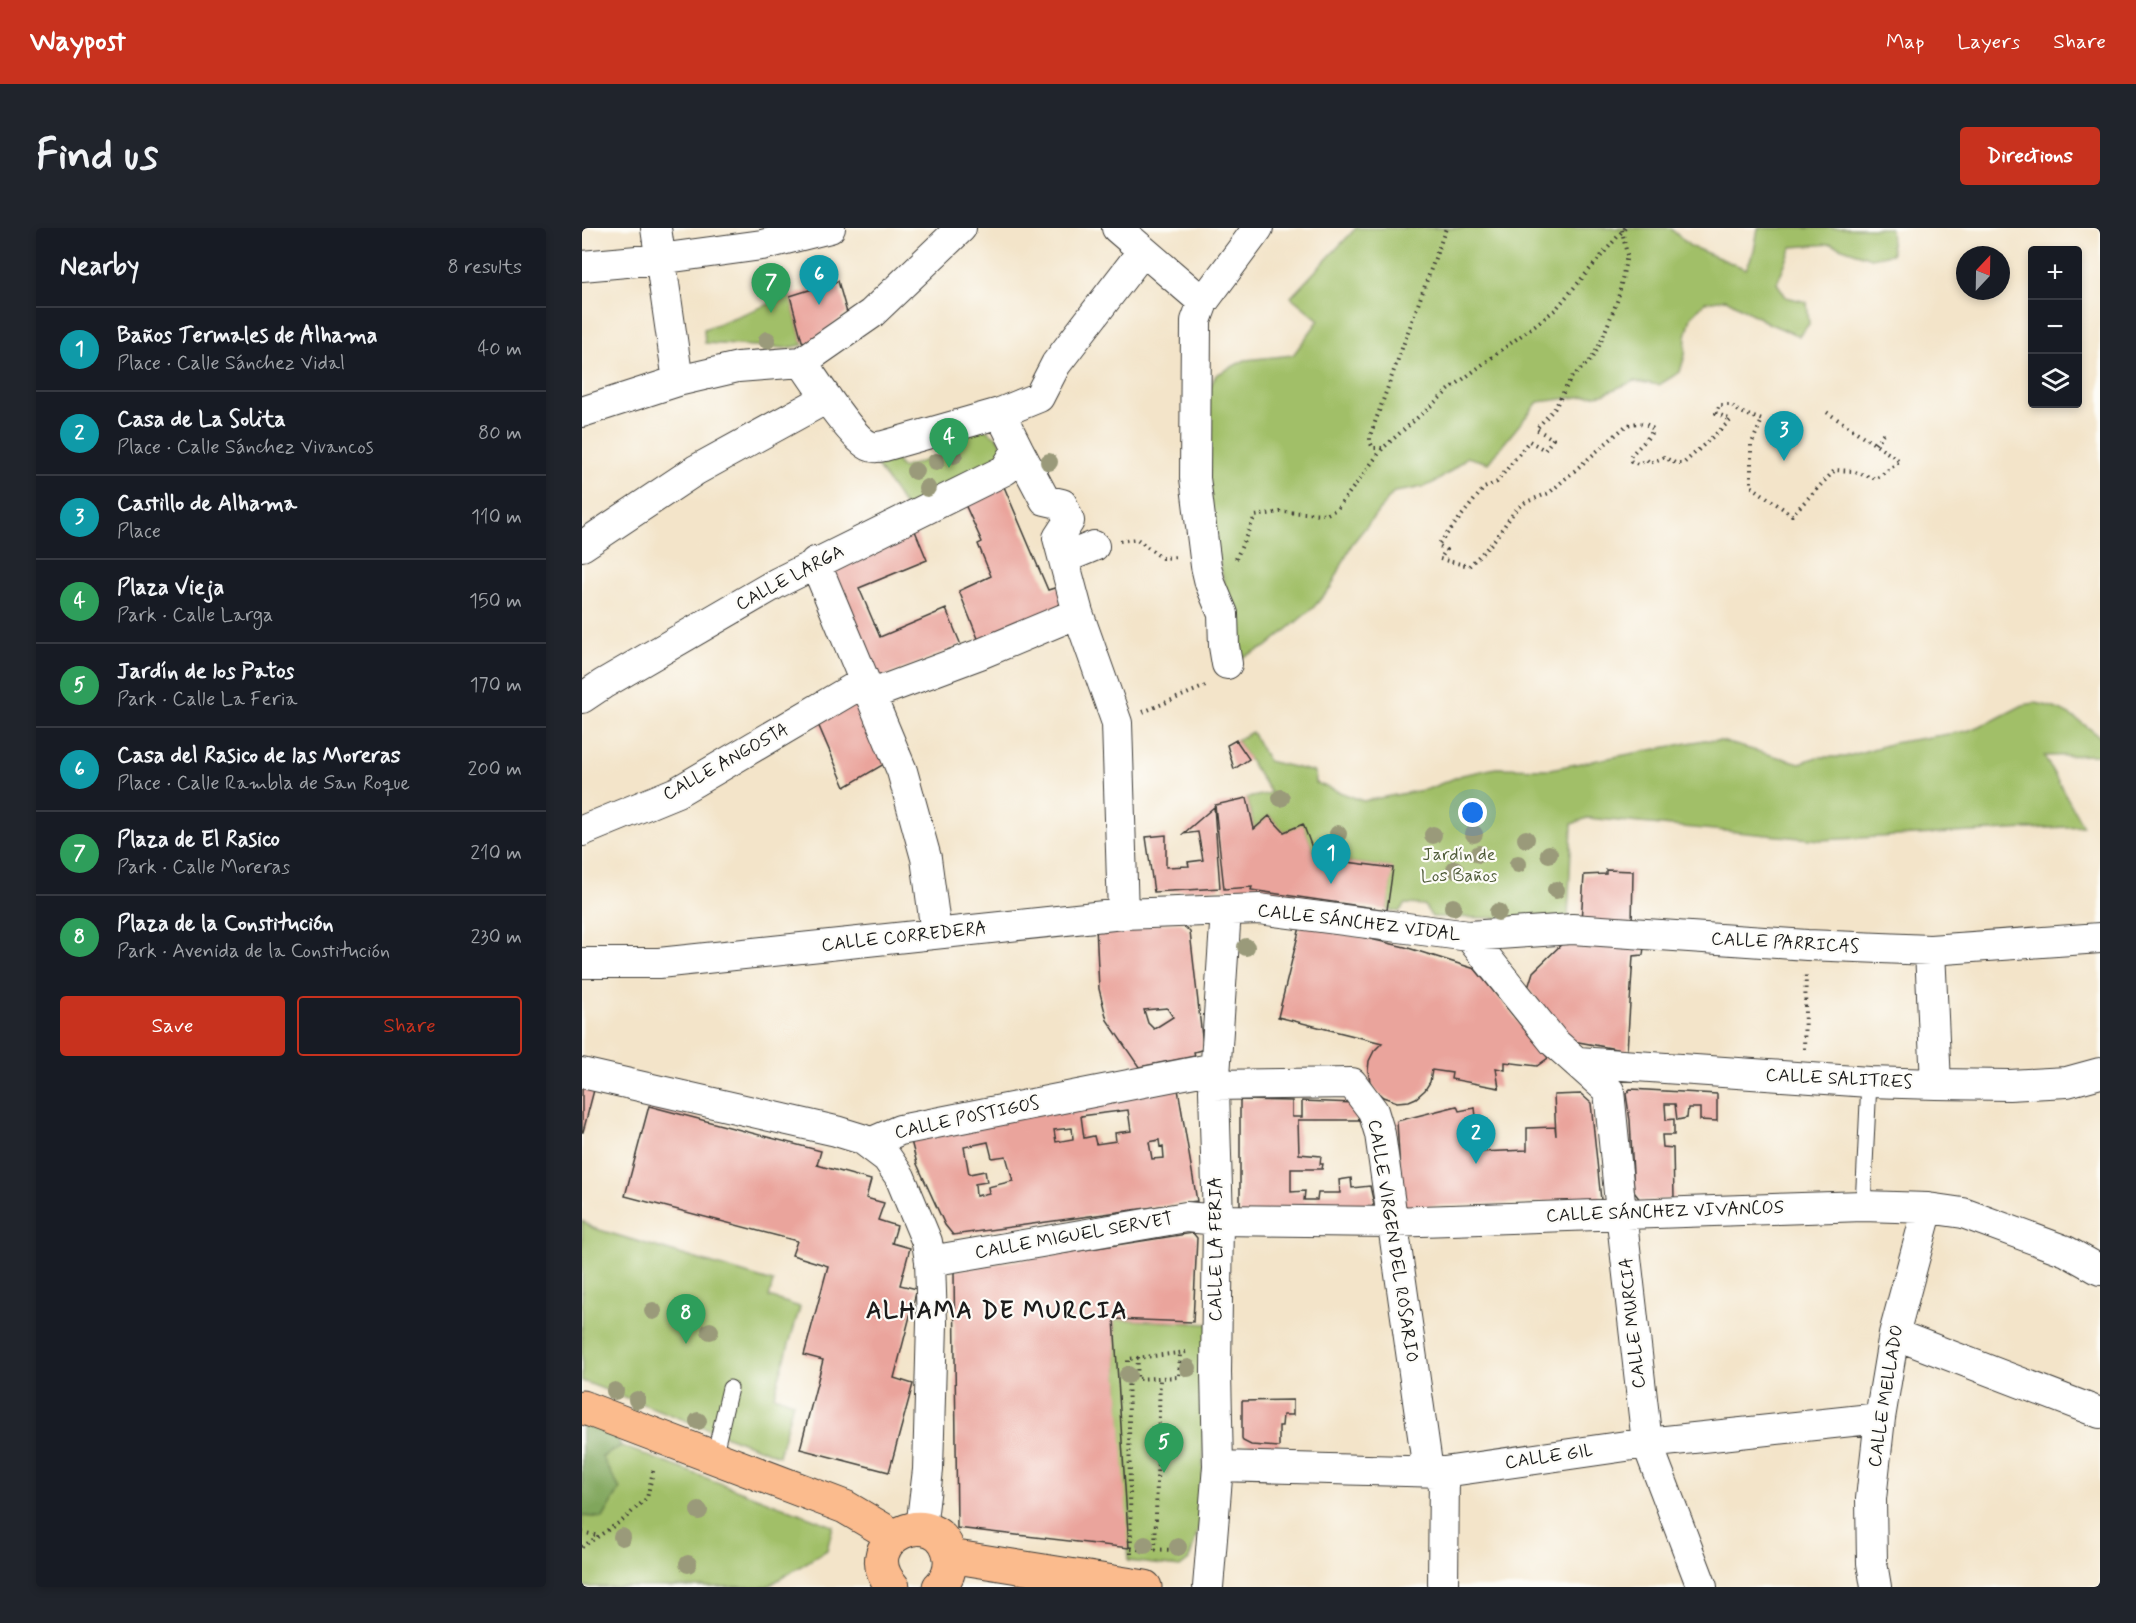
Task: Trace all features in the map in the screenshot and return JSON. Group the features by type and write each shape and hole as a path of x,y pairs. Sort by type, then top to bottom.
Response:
{"main road":[{"path":"582,1407 907,1532 936,1534 943,1540 944,1576 1137,1586"},
{"path":"892,1587 882,1567 883,1555 886,1545 907,1532"}],"street":[{"path":"656,228 678,381"},
{"path":"582,266 659,259 762,245 830,228"},
{"path":"582,412 678,381 738,367 802,363 871,314 961,228"},
{"path":"1116,228 1203,303"},
{"path":"1227,664 1223,614 1210,583 1206,566 1196,478 1197,321 1203,303 1250,238"},
{"path":"802,363 862,442 871,447 884,446 1000,413 1039,397 1056,364 1142,252"},
{"path":"582,546 696,470 827,398"},
{"path":"1000,413 1011,459 1045,500 1062,504 1069,521 1058,538 1068,567 1078,613 1118,723 1123,914"},
{"name":"CALLE LARGA","path":"582,698 815,562 1011,459"},
{"path":"1068,567 1094,546"},
{"path":"815,562 902,771 926,858 936,933"},
{"name":"CALLE ANGOSTA","path":"582,831 677,792 867,689 980,654 1078,613"},
{"name":"CALLE SÁNCHEZ VIDAL","path":"1226,910 1259,909 1470,936 1554,1042 1578,1062"},
{"name":"CALLE CORREDERA","path":"582,963 659,963 1123,914 1226,910"},
{"name":"CALLE LA FERIA","path":"1209,1587 1218,1466 1216,1349 1218,1220 1215,1077 1226,910"},
{"name":"CALLE PARRICAS","path":"1470,936 1572,929 1807,945 1930,950 2100,938"},
{"path":"1930,950 1936,1084"},
{"name":"CALLE SALITRES","path":"1578,1062 1869,1082 1936,1084 2009,1085 2067,1082 2100,1073"},
{"name":"CALLE MURCIA","path":"1578,1062 1609,1091 1647,1443 1702,1587"},
{"name":"CALLE POSTIGOS","path":"582,1073 836,1131 870,1143 900,1130 1215,1077"},
{"name":"CALLE VIRGEN DEL ROSARIO","path":"1215,1077 1352,1083 1373,1111 1380,1134 1391,1222 1436,1472 1443,1587"},
{"path":"870,1143 887,1158 900,1178 927,1242 930,1261 932,1323 928,1470 907,1532"},
{"name":"CALLE SÁNCHEZ VIVANCOS","path":"1218,1220 1391,1222 1863,1206 1928,1208 1963,1213 2066,1251 2100,1270"},
{"name":"CALLE MELLADO","path":"1876,1587 1872,1563 1871,1499 1880,1418 1894,1334 1928,1208"},
{"name":"CALLE MIGUEL SERVET","path":"930,1261 1186,1217 1218,1220"},
{"path":"1894,1334 2100,1413"},
{"name":"CALLE GIL","path":"1218,1466 1436,1472 1647,1443 1880,1418"}],"lane":[{"path":"1863,1206 1869,1082"},
{"path":"714,1457 730,1388"}],"path":[{"path":"1383,448 1373,448 1370,436 1446,228"},
{"path":"1094,546 1137,538 1162,558 1179,557 1206,566 1235,561 1255,516 1280,512 1327,514 1337,509 1383,448 1450,389 1555,310 1624,229"},
{"path":"1624,229 1627,255 1618,298 1600,344 1591,360 1571,378 1555,408 1536,429 1553,439 1545,450 1529,441 1497,482 1484,488 1438,545 1446,550 1440,559 1469,566 1492,543 1517,508 1549,493 1627,425 1639,422 1648,424 1653,429 1652,434 1630,457 1631,461 1638,464 1647,460 1650,463 1664,456 1676,463 1683,463 1731,420 1716,413 1719,405 1731,405 1740,412 1762,420 1751,445 1751,486 1792,515 1835,470 1852,471 1876,478 1900,461 1825,411"},
{"path":"1875,444 1885,431"},
{"path":"1118,723 1214,682 1227,664"},
{"path":"1804,1078 1806,976"},
{"path":"1137,1586 1131,1548 1128,1359 1216,1349"},
{"path":"1138,1357 1137,1379 1179,1377 1180,1353"},
{"path":"1155,1550 1160,1378"},
{"path":"582,1547 623,1520 647,1498 653,1472 655,1434"},
{"path":"582,1532 599,1536"},
{"path":"1131,1548 1186,1550"}],"green space":[{"path":"1356,228 1670,228 1690,246 1746,269 1754,251 1758,228 1890,228 1892,254 1871,258 1831,244 1792,247 1777,283 1786,297 1807,302 1809,324 1799,336 1768,323 1726,299 1705,302 1691,317 1680,372 1659,385 1634,381 1603,394 1538,402 1488,463 1467,457 1449,473 1427,486 1394,492 1352,544 1331,587 1313,608 1266,647 1241,658 1200,477 1208,391 1216,375 1245,360 1293,355 1319,320 1291,297"},
{"path":"790,296 803,345 787,348 705,343 704,329"},
{"path":"983,428 998,438 1003,446 995,467 906,508 873,460 890,452 902,468 957,450 950,436"},
{"name":"Jardín de Los Baños","path":"2035,703 2070,715 2100,737 2100,755 2044,756 2083,826 1821,840 1587,818 1572,824 1568,919 1432,917 1424,905 1405,904 1399,912 1387,910 1392,868 1316,858 1303,825 1284,832 1269,816 1254,829 1247,798 1271,793 1236,740 1252,732 1268,761 1315,772 1316,783 1363,801 1428,789 1462,775 1496,768 1550,769 1704,740 1721,741 1800,763 1817,757 1845,757 1893,743 1967,731 2023,705"},
{"path":"582,1220 593,1228 773,1282 769,1297 800,1307 774,1395 793,1402 779,1456 582,1381"},
{"path":"1114,1319 1209,1324 1201,1521 1189,1560 1180,1567 1128,1561"},
{"path":"582,1423 613,1429 621,1446 602,1457 620,1489 603,1518 582,1516"},
{"path":"582,1431 833,1526 827,1550 767,1587 582,1587"}],"building":[{"path":"838,281 847,313 809,344 802,341 790,296"},
{"path":"1002,482 1048,590 1061,586 1070,612 981,646 959,591 991,576 978,544 982,542 963,500"},
{"path":"913,526 927,560 859,588 880,637 946,609 961,645 876,680 826,562"},
{"path":"861,692 891,760 845,787 815,717"},
{"path":"1236,740 1249,759 1234,769 1227,745"},
{"path":"1247,798 1254,829 1269,816 1284,832 1303,824 1316,858 1393,868 1387,910 1251,890 1252,887 1224,889 1215,805"},
{"path":"1214,807 1220,888 1154,892 1146,837 1166,835 1166,867 1189,866 1188,862 1203,860 1198,832 1183,834"},
{"path":"1606,870 1633,871 1632,925 1581,922 1584,875 1606,874"},
{"path":"1181,923 1190,932 1203,1046 1201,1050 1194,1052 1195,1056 1139,1067 1107,1020 1099,989 1096,926","holes":["1167,1008 1173,1017 1154,1029 1148,1023 1144,1010"]},
{"path":"1301,923 1405,947 1475,969 1548,1058 1537,1066 1505,1062 1505,1070 1496,1068 1499,1088 1451,1079 1452,1073 1432,1070 1430,1082 1416,1098 1397,1102 1383,1097 1374,1089 1368,1071 1369,1061 1374,1051 1382,1043 1278,1017"},
{"path":"1566,940 1644,947 1643,955 1633,956 1627,1051 1568,1040 1528,988 1533,972"},
{"path":"1177,1083 1197,1201 953,1235 945,1225 917,1164 909,1133","holes":["1128,1110 1131,1131 1115,1133 1116,1141 1096,1144 1094,1136 1084,1138 1081,1116","1072,1128 1073,1139 1056,1142 1054,1130","1159,1140 1160,1147 1163,1146 1164,1158 1152,1159 1149,1142","988,1142 992,1158 1006,1156 1013,1181 988,1187 989,1193 976,1196 975,1184 987,1182 985,1171 969,1174 964,1147"]},
{"path":"582,1087 594,1090 583,1132 582,1132"},
{"path":"1630,1089 1717,1094 1717,1121 1700,1120 1700,1108 1688,1108 1687,1118 1677,1120 1675,1104 1665,1104 1666,1120 1674,1119 1674,1135 1662,1135 1663,1147 1673,1148 1674,1199 1641,1201 1634,1192 1630,1120 1626,1094"},
{"path":"1581,1094 1591,1103 1601,1200 1402,1207 1397,1121 1457,1106 1459,1111 1475,1108 1480,1152 1527,1150 1527,1128 1555,1127 1556,1136 1554,1095"},
{"path":"1240,1100 1292,1101 1292,1117 1302,1117 1302,1101 1356,1103 1359,1120 1298,1120 1299,1154 1321,1156 1320,1164 1323,1164 1322,1169 1291,1169 1291,1192 1305,1191 1304,1200 1317,1200 1318,1193 1340,1193 1339,1180 1351,1178 1352,1188 1370,1186 1374,1204 1368,1212 1240,1215"},
{"path":"649,1106 821,1151 817,1165 871,1180 866,1198 884,1203 878,1220 897,1226 892,1243 910,1248 900,1285 917,1289 894,1378 913,1384 889,1472 800,1449 823,1360 804,1355 828,1266 792,1255 797,1241 625,1196"},
{"path":"1193,1233 1197,1238 1193,1322 1114,1319 1129,1548 957,1528 954,1273 957,1270"},
{"path":"1293,1400 1293,1415 1283,1415 1282,1426 1279,1426 1279,1447 1251,1445 1243,1441 1242,1401"}],"place":[{"name":"Casa del Rasico de las Moreras","path":"819,305"},
{"name":"Plaza de El Rasico","path":"771,313"},
{"name":"Castillo de Alhama","path":"1784,461"},
{"name":"Plaza Vieja","path":"949,468"},
{"name":"Baños Termales de Alhama","path":"1331,884"},
{"name":"Casa de La Solita","path":"1476,1164"},
{"name":"Plaza de la Constitución","path":"686,1344"},
{"name":"Jardín de los Patos","path":"1164,1473"}],"district":[{"name":"ALHAMA DE MURCIA","path":"997,1311"}]}
